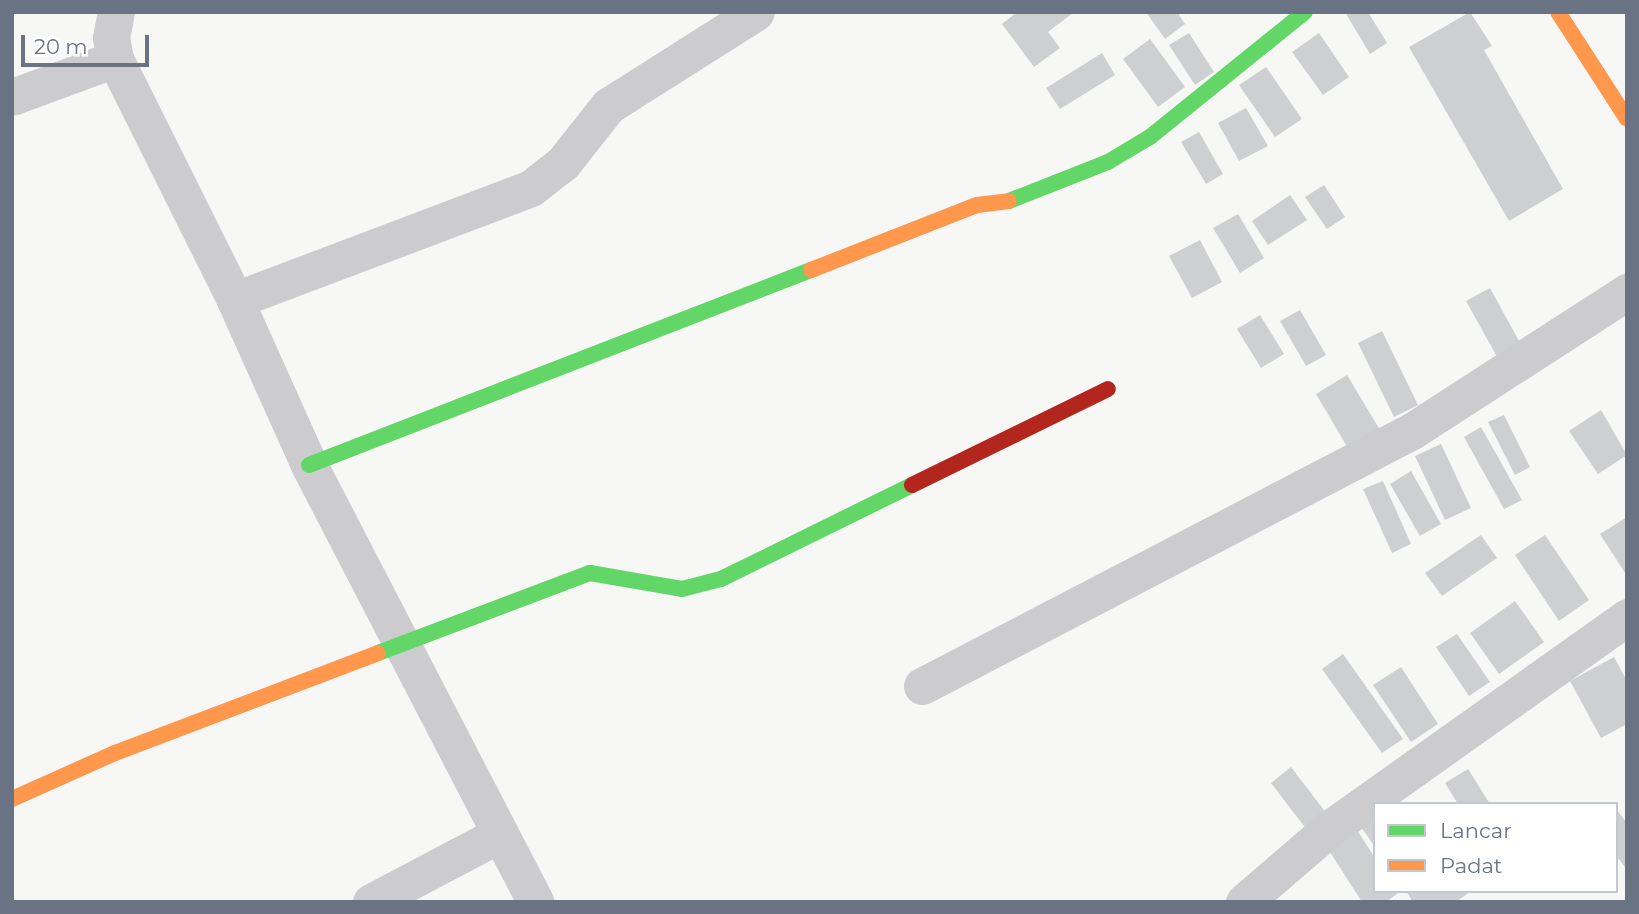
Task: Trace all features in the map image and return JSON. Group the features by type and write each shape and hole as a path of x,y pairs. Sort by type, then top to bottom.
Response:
{"street":[{"path":"116,12 111,38 115,59 235,300 309,465 498,835 536,902"},
{"path":"235,300 531,188 563,163 608,106 756,12"},
{"path":"309,465 977,205 1027,198 1108,162 1150,137 1305,12"},
{"path":"1558,12 1627,119"},
{"path":"12,97 115,59"},
{"path":"922,686 1412,431 1627,292"},
{"path":"12,799 115,753 403,648 590,573 682,589 721,579 1108,389"},
{"path":"1244,902 1351,813 1627,617"},
{"path":"371,902 498,835"}],"building":[{"path":"1017,12 1074,12 1048,32 1060,48 1034,67 1002,24"},
{"path":"1146,12 1177,12 1185,24 1165,39"},
{"path":"1345,12 1368,12 1387,43 1370,54"},
{"path":"1470,12 1492,46 1484,50 1563,189 1509,221 1409,47"},
{"path":"1189,33 1214,72 1195,85 1169,45"},
{"path":"1319,33 1349,77 1323,95 1292,52"},
{"path":"1150,39 1185,87 1158,107 1123,59"},
{"path":"1102,53 1115,75 1060,109 1046,88"},
{"path":"1266,67 1302,119 1275,137 1239,85"},
{"path":"1246,108 1268,146 1239,161 1218,123"},
{"path":"1199,132 1223,174 1206,184 1181,142"},
{"path":"1324,185 1345,217 1327,229 1305,197"},
{"path":"1290,195 1307,220 1268,245 1252,221"},
{"path":"1238,214 1264,258 1240,273 1213,228"},
{"path":"1200,240 1222,282 1192,298 1169,256"},
{"path":"1490,288 1524,350 1501,364 1466,301"},
{"path":"1300,310 1326,355 1306,366 1280,321"},
{"path":"1260,315 1284,354 1261,368 1237,329"},
{"path":"1382,331 1418,405 1394,417 1358,343"},
{"path":"1347,375 1380,430 1349,450 1316,394"},
{"path":"1601,410 1627,455 1598,474 1569,431"},
{"path":"1504,415 1530,467 1515,475 1488,422"},
{"path":"1481,427 1522,500 1504,509 1464,437"},
{"path":"1441,444 1471,508 1445,520 1415,456"},
{"path":"1411,471 1441,524 1420,536 1390,484"},
{"path":"1383,481 1411,544 1392,553 1363,489"},
{"path":"1627,517 1627,576 1600,534"},
{"path":"1481,535 1497,558 1442,596 1425,573"},
{"path":"1545,535 1589,600 1559,621 1515,555"},
{"path":"1515,601 1544,642 1499,674 1470,633"},
{"path":"1457,634 1490,682 1469,696 1436,647"},
{"path":"1343,654 1403,739 1382,753 1322,669"},
{"path":"1614,657 1627,681 1627,724 1601,738 1570,681"},
{"path":"1401,667 1438,724 1411,742 1373,685"},
{"path":"1291,767 1327,814 1307,830 1271,783"},
{"path":"1468,769 1489,802 1457,802 1445,783"},
{"path":"1618,812 1627,823 1627,870 1618,858"},
{"path":"1373,814 1373,844 1359,824"},
{"path":"1357,830 1373,855 1373,893 1398,893 1386,902 1362,902 1328,849"},
{"path":"1407,893 1468,893 1456,902 1413,902"}],"traffic: fast":[{"path":"1009,201 1108,162 1150,137 1305,12"},
{"path":"309,465 811,270"},
{"path":"378,653 590,573 682,589 721,579 912,485"}],"traffic: slow":[{"path":"1558,12 1627,119"},
{"path":"811,270 977,205 1009,201"},
{"path":"12,799 115,753 378,653"}],"traffic: jam":[{"path":"912,485 1108,389"}]}
